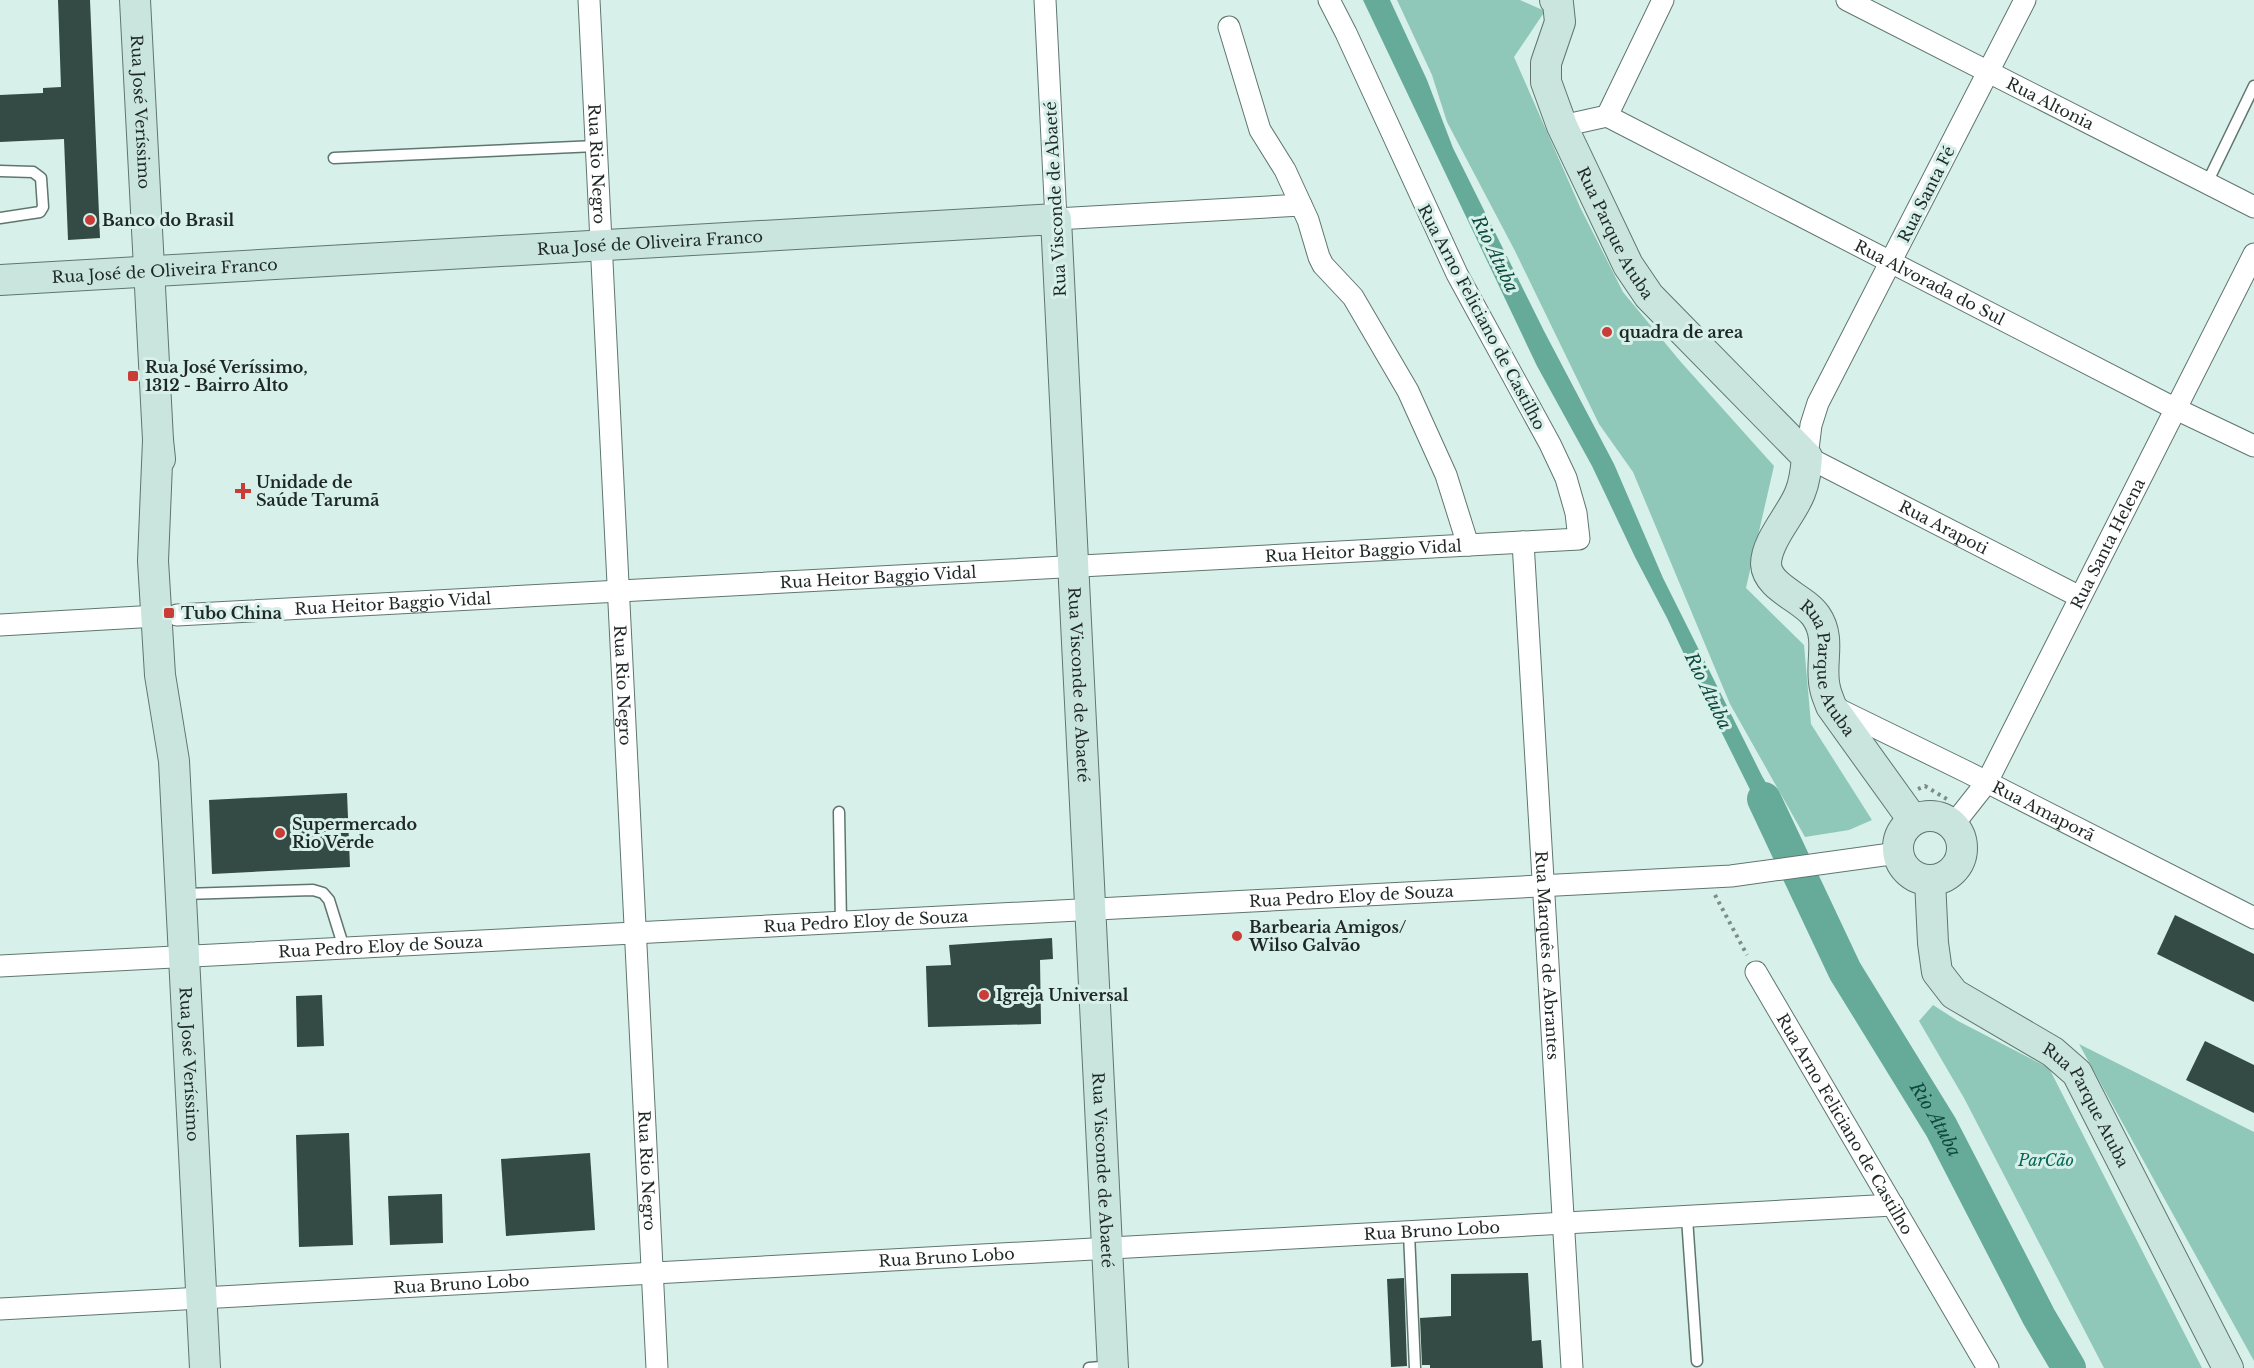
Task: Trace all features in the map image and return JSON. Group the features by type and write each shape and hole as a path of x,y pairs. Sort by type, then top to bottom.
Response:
{"street":[{"name":"Rua José Veríssimo","path":"135,0 158,440 153,561 167,616 160,675 174,761 205,1368"},
{"name":"Rua Rio Negro","path":"589,0 657,1368"},
{"name":"Rua Visconde de Abaeté","path":"1045,0 1107,1249 1105,1367"},
{"name":"Rua Arno Feliciano de Castilho","path":"1329,0 1456,274 1566,478 1576,513 1579,539"},
{"name":"Rua Parque Atuba","path":"1555,0 1558,3 1560,22 1546,63 1546,82 1562,126 1629,264 1649,296 1807,457 1800,493 1769,550 1766,565 1772,579 1815,615 1824,631 1826,648 1824,688 1831,706 1906,810"},
{"path":"1562,126 1607,117 1663,0"},
{"name":"Rua Altonia","path":"1847,0 2254,207"},
{"name":"Rua Santa Fé","path":"1807,457 1811,425 1818,403 2025,0"},
{"path":"1229,27 1260,130 1285,170 1313,232 1323,265 1353,297 1388,355 1421,418 1446,476 1468,545"},
{"name":"Rua Alvorada do Sul","path":"1607,117 2176,409 2254,446"},
{"name":"Rua José de Oliveira Franco","path":"0,280 1301,205"},
{"name":"Rua Santa Helena","path":"1959,818 1987,782 2254,254"},
{"name":"Rua Arapoti","path":"1807,457 2080,597"},
{"name":"Rua Heitor Baggio Vidal","path":"0,625 1579,539"},
{"name":"Rua Marquês de Abrantes","path":"1523,542 1572,1368"},
{"name":"Rua Amaporã","path":"1831,706 1987,782 2254,918"},
{"path":"1906,810 1923,816 1944,819 1959,818 1961,855 1950,872 1941,878 1930,880 1921,879 1906,870 1898,853 1906,810"},
{"name":"Rua Pedro Eloy de Souza","path":"0,966 1706,878 1843,862 1898,853"},
{"name":"Rua Parque Atuba","path":"1930,880 1937,972 1954,994 2053,1052 2077,1073 2228,1368"},
{"name":"Rua Arno Feliciano de Castilho","path":"1756,972 1988,1368"},
{"name":"Rua Bruno Lobo","path":"0,1309 1893,1205"}],"lane":[{"path":"2207,183 2254,86"},
{"path":"334,158 596,146"},
{"path":"0,171 33,172 41,178 43,207 40,212 0,218"},
{"path":"839,813 842,922"},
{"path":"180,894 313,890 323,893 329,900 344,948"},
{"path":"1687,1218 1696,1361"},
{"path":"1409,1233 1415,1368"}],"path":[{"path":"1906,810 1922,786 1925,786 1959,818"},
{"path":"1706,878 1756,972"}],"green space":[{"path":"1397,0 1520,0 1545,11 1514,57 1580,207 1623,292 1680,361 1774,466 1746,588 1804,645 1811,724 1872,820 1849,830 1805,837 1730,704 1633,472 1599,424 1515,251 1447,122 1432,75"},
{"name":"ParCão","path":"1933,1005 1958,1021 2049,1068 2202,1368 2104,1368 1964,1098 1919,1021"},
{"path":"2079,1044 2254,1132 2254,1361"}],"water":[{"path":"1363,0 1390,0 1427,80 1453,148 1544,331 1614,464 1663,578 1762,776 1801,843 1776,842 1592,466 1537,366"}],"building":[{"path":"58,0 90,0 100,238 68,240 64,139 0,142 0,95 43,93 43,88 61,87"},
{"name":"Supermercado Rio Verde","path":"347,793 350,867 212,874 209,800"},
{"path":"2175,915 2254,954 2254,1002 2157,954"},
{"name":"Igreja Universal","path":"1052,938 1053,959 1040,960 1041,1024 928,1027 926,966 951,965 949,945"},
{"path":"322,995 324,1046 297,1047 296,996"},
{"path":"2205,1041 2254,1065 2254,1113 2186,1080"},
{"path":"349,1133 353,1245 299,1247 296,1135"},
{"path":"590,1153 595,1230 506,1236 501,1159"},
{"path":"442,1194 443,1243 390,1245 388,1196"},
{"path":"1528,1273 1532,1341 1541,1340 1543,1368 1430,1368 1430,1365 1422,1365 1420,1318 1451,1316 1451,1274"},
{"path":"1404,1278 1407,1366 1391,1367 1387,1279"}],"waterway":[{"name":"Rio Atuba","path":"1764,799 1845,971 1941,1127 2039,1317 2069,1368"}],"place":[{"name":"Banco do Brasil","path":"90,220"},
{"name":"quadra de area","path":"1607,332"},
{"name":"Rua José Veríssimo, 1312 - Bairro Alto","path":"133,376"},
{"name":"Unidade de Saúde Tarumã","path":"243,491"},
{"name":"Tubo China","path":"169,613"},
{"name":"Supermercado Rio Verde","path":"280,833"},
{"name":"Barbearia Amigos/ Wilso Galvão","path":"1237,936"},
{"name":"Igreja Universal","path":"984,995"}]}
